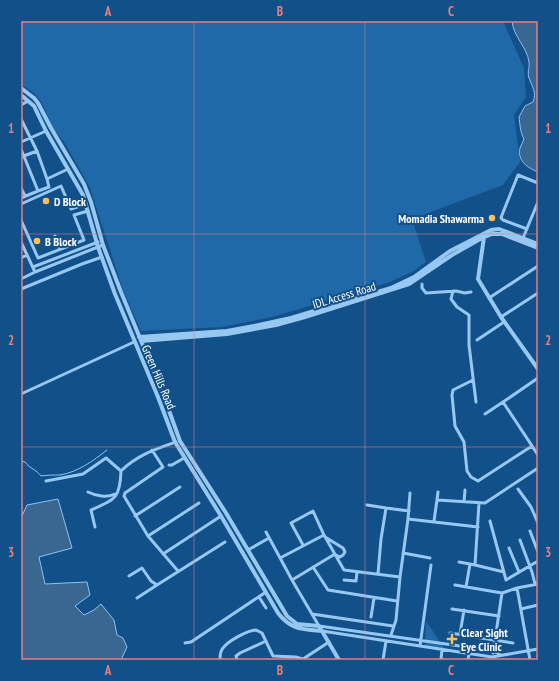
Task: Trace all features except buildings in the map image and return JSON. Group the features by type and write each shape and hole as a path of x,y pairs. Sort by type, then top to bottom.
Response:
{"street":[{"name":"Green Hills Road","path":"21,88 38,103 84,184 103,243 180,441 287,616 297,624 319,626"},
{"name":"Green Hills Road","path":"22,97 34,106 46,131 83,195 97,244 114,294 158,397 175,442 221,516 278,613 287,623 298,629 322,631"},
{"path":"21,105 28,101"},
{"path":"21,119 37,151 49,187 21,198"},
{"path":"21,142 46,131"},
{"path":"21,149 38,191"},
{"path":"23,157 37,151"},
{"path":"47,179 68,169"},
{"path":"527,228 501,218 518,175 538,183"},
{"path":"21,204 61,186 84,240 38,258 21,220"},
{"path":"21,188 25,196"},
{"path":"523,238 538,202"},
{"path":"71,209 86,204"},
{"path":"74,215 88,211"},
{"path":"140,339 206,335 276,322 391,288 414,276 450,252 491,230 499,230 538,244"},
{"path":"484,235 497,233 502,234 538,248"},
{"path":"484,235 478,279 504,322 538,368"},
{"path":"55,236 60,249"},
{"path":"21,242 35,272"},
{"path":"33,266 103,243"},
{"path":"21,279 64,261 97,244"},
{"path":"21,258 27,255"},
{"path":"62,256 64,261"},
{"path":"21,289 102,257"},
{"path":"489,298 538,266"},
{"path":"422,284 422,288 426,293 453,291 465,293 471,292"},
{"path":"453,291 451,299 457,307 469,314 469,345 476,402"},
{"path":"501,317 538,293"},
{"path":"478,340 504,322"},
{"path":"21,394 134,342"},
{"path":"485,414 538,378"},
{"path":"473,380 453,390 452,395 455,426 464,442 468,471 471,477 478,481 532,446"},
{"path":"503,402 538,455"},
{"path":"95,527 91,510 112,500 118,493 120,485 120,471 127,464 143,454 180,441"},
{"path":"125,493 163,467 152,450"},
{"path":"46,481 83,474 106,458 120,471"},
{"path":"169,465 172,465 184,458"},
{"path":"437,500 485,503 538,468"},
{"path":"135,516 180,487"},
{"path":"122,489 125,493 124,496 135,516 148,536 178,571"},
{"path":"518,489 531,507 538,523"},
{"path":"464,502 465,490"},
{"path":"88,492 101,496 112,496 118,493"},
{"path":"434,521 438,492"},
{"path":"391,641 393,626 396,620 410,493"},
{"path":"148,536 199,503"},
{"path":"475,565 479,503"},
{"path":"367,505 409,511"},
{"path":"378,574 381,538 386,508"},
{"path":"303,545 291,524 313,511 324,535 344,570 347,572 400,577"},
{"path":"163,554 221,516"},
{"path":"408,519 478,527"},
{"path":"490,521 506,580 538,561"},
{"path":"530,531 538,552"},
{"path":"266,532 338,660"},
{"path":"280,558 324,535"},
{"path":"324,535 343,548 345,552 340,557 335,554"},
{"path":"248,550 269,538"},
{"path":"455,585 502,593 536,584 520,540"},
{"path":"137,598 225,542"},
{"path":"509,548 519,572"},
{"path":"403,553 430,558"},
{"path":"292,580 335,554"},
{"path":"459,562 504,572"},
{"path":"466,587 470,564"},
{"path":"420,646 430,565"},
{"path":"313,567 328,590 397,601"},
{"path":"129,576 142,568 151,581 156,585"},
{"path":"352,572 357,572"},
{"path":"344,580 355,582 357,572"},
{"path":"517,588 530,660"},
{"path":"185,643 191,642 266,592"},
{"path":"492,657 502,593"},
{"path":"259,597 266,608"},
{"path":"372,618 374,598"},
{"path":"521,609 538,605"},
{"path":"452,608 499,616"},
{"path":"460,634 464,610"},
{"path":"312,614 393,626"},
{"path":"319,626 470,647 493,651 500,655"},
{"path":"220,660 222,649 227,643 253,630 262,633 274,660"},
{"path":"322,631 492,657 538,649"},
{"path":"450,633 513,643"},
{"path":"237,660 236,656 240,653 266,641"},
{"path":"383,660 386,641"},
{"path":"273,656 304,659 329,642"},
{"path":"468,660 470,647"},
{"path":"441,660 442,649"}],"shaded area":[{"path":"21,21 503,21 524,68 526,97 514,115 520,162 503,185 412,219 426,262 414,271 390,282 272,317 222,327 141,331 123,290 90,188 65,143 53,128 42,103 34,93 21,84"},
{"path":"512,21 538,21 538,172 527,166 520,157 520,148 524,139 519,117 525,106 533,102 534,90 528,76 528,57 515,32"},
{"path":"58,499 72,548 39,557 45,584 87,582 90,595 75,606 84,615 94,610 101,604 114,620 117,635 123,638 127,647 121,660 21,660 21,518 27,505"},
{"path":"426,621 444,648 425,646"}],"waterway":[{"path":"21,461 25,462 41,476 60,475 79,469 107,450"}],"place":[{"name":"D Block","path":"46,201"},
{"name":"Momadia Shawarma","path":"492,218"},
{"name":"B Block","path":"37,241"},
{"name":"Clear Sight Eye Clinic","path":"452,639"}]}
